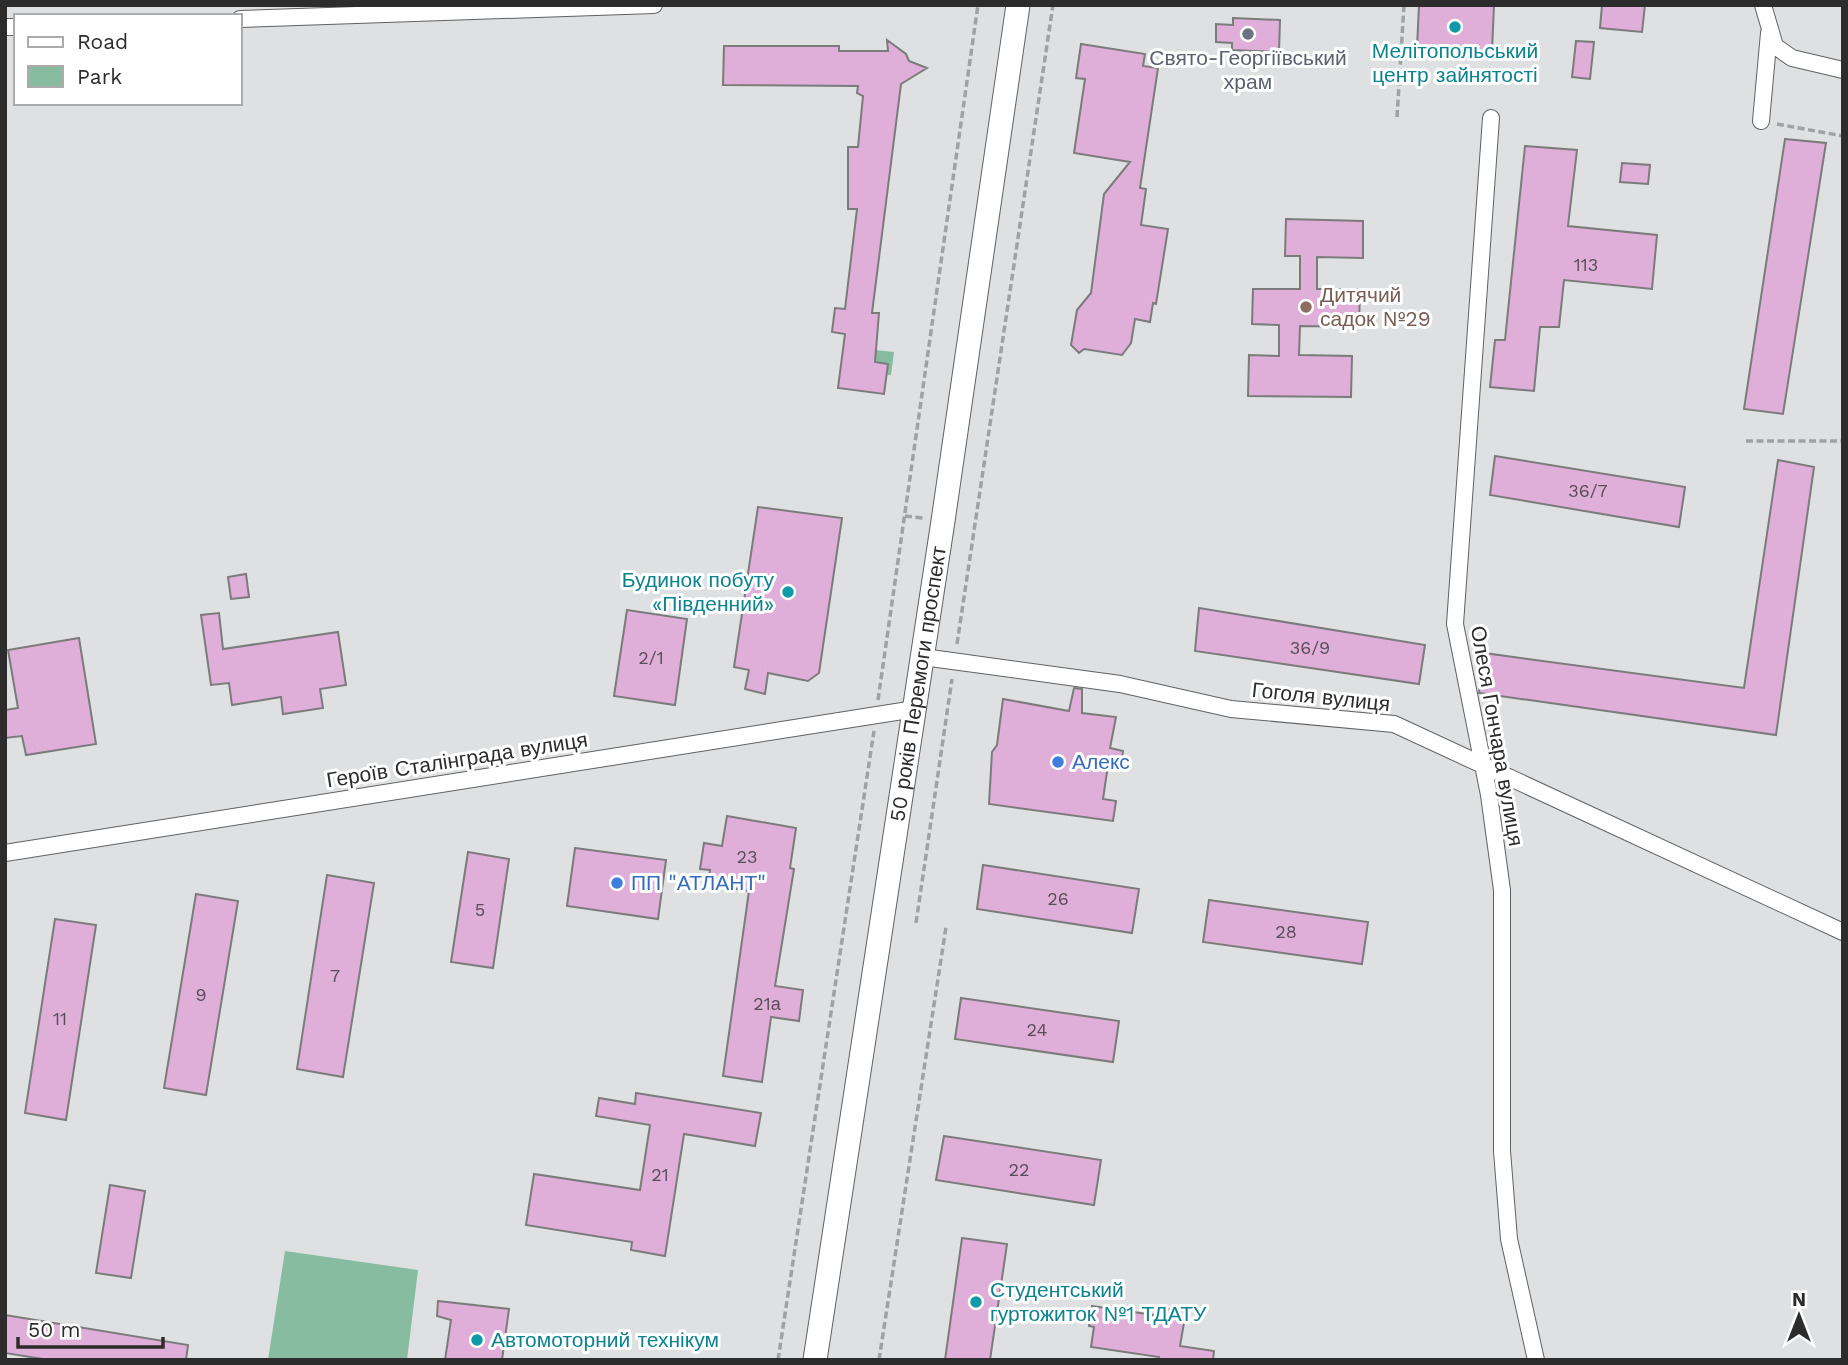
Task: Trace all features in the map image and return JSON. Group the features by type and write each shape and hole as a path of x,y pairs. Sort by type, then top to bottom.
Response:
{"main road":[{"name":"50 років Перемоги проспект","path":"815,1360 923,657 1018,5"}],"street":[{"path":"242,19 654,5"},
{"path":"1763,5 1775,46 1792,58 1843,70"},
{"path":"1761,121 1769,31"},
{"name":"Олеся Гончара вулиця","path":"1491,118 1455,624 1502,890 1502,1151 1509,1239 1536,1360"},
{"name":"Гоголя вулиця","path":"923,657 1120,684 1231,709 1394,723 1843,932"},
{"name":"Героїв Сталінграда вулиця","path":"5,853 915,709"}],"path":[{"path":"778,1360 876,715 978,5"},
{"path":"916,923 1053,5"},
{"path":"1397,117 1404,5"},
{"path":"1761,121 1843,136"},
{"path":"1746,442 1843,441"},
{"path":"880,1360 946,928"}],"green space":[{"path":"875,350 894,352 891,375 887,375 888,364 873,362"},
{"path":"285,1251 418,1270 407,1360 268,1360"}],"building":[{"name":"Мелітопольський центр зайнятості","path":"1419,5 1494,5 1492,51 1417,48"},
{"path":"1602,5 1645,5 1642,32 1600,28"},
{"name":"Свято-Георгіївський храм","path":"1233,18 1280,20 1279,52 1232,50 1232,43 1216,42 1216,24 1233,25"},
{"path":"887,40 906,54 909,61 927,68 901,84 872,313 879,313 875,362 888,364 884,394 838,388 845,334 832,332 835,308 845,309 857,209 848,209 848,147 858,147 863,96 857,93 858,86 723,85 724,46 839,46 839,51 888,51"},
{"path":"1576,41 1594,42 1590,79 1572,77"},
{"path":"1081,44 1145,54 1143,66 1158,68 1140,188 1146,189 1141,225 1168,229 1156,304 1153,303 1150,322 1135,319 1131,343 1122,355 1084,349 1079,353 1071,345 1077,310 1091,293 1104,194 1130,162 1074,153 1085,79 1076,78"},
{"path":"1785,139 1826,143 1783,414 1744,409"},
{"path":"1525,146 1577,150 1568,226 1657,235 1652,289 1564,280 1559,327 1540,327 1534,391 1490,387 1495,340 1505,340"},
{"path":"1622,163 1650,165 1648,184 1620,182"},
{"name":"Дитячий садок №29","path":"1286,219 1363,221 1363,258 1317,257 1317,289 1360,289 1359,327 1300,326 1299,355 1352,356 1351,397 1248,396 1249,355 1279,356 1279,325 1252,324 1253,289 1300,289 1300,256 1285,256"},
{"path":"1495,456 1685,487 1679,527 1490,495"},
{"path":"1778,460 1814,467 1776,735 1479,693 1484,653 1744,688"},
{"name":"Будинок побуту «Південний»","path":"758,507 842,518 819,673 808,681 768,673 765,694 745,689 749,670 734,667"},
{"path":"246,574 249,597 231,599 228,577"},
{"path":"1199,608 1425,645 1419,684 1195,651"},
{"path":"627,610 687,619 675,705 614,696"},
{"path":"219,613 223,649 338,632 346,685 320,689 323,708 283,714 281,697 232,705 229,683 211,685 201,615"},
{"path":"79,638 96,744 26,755 22,736 5,738 5,710 18,708 8,650"},
{"name":"Алекс","path":"1074,688 1082,689 1082,713 1116,717 1110,748 1123,751 1121,767 1108,765 1103,799 1116,801 1113,821 989,804 992,752 997,745 1003,699 1069,711"},
{"path":"727,816 796,828 790,868 794,869 775,986 803,990 799,1021 771,1017 762,1082 723,1076 749,891 708,884 710,870 700,869 704,843 722,846"},
{"name":"ПП \"АТЛАНТ\"","path":"575,848 666,860 658,919 567,906"},
{"path":"468,852 509,859 493,968 451,962"},
{"path":"983,865 1139,889 1132,933 977,909"},
{"path":"327,875 374,883 343,1077 297,1069"},
{"path":"196,894 238,901 206,1095 164,1088"},
{"path":"1209,900 1368,922 1362,964 1203,942"},
{"path":"55,919 96,925 66,1120 25,1113"},
{"path":"961,998 1119,1021 1113,1062 955,1039"},
{"path":"636,1093 761,1113 755,1146 684,1134 665,1256 631,1250 632,1242 526,1225 534,1174 640,1190 650,1125 596,1116 599,1098 635,1104"},
{"path":"944,1136 1101,1160 1094,1205 936,1180"},
{"path":"110,1185 145,1191 131,1278 96,1273"},
{"name":"Студентський гуртожиток №1 ТДАТУ","path":"962,1238 1007,1244 990,1360 945,1360"},
{"name":"Автомоторний технікум","path":"438,1301 509,1309 502,1360 445,1360 451,1320 437,1316"},
{"path":"1092,1306 1168,1317 1169,1309 1186,1311 1180,1346 1214,1351 1213,1360 1158,1360 1159,1357 1091,1347 1094,1327 1089,1326"},
{"path":"5,1315 188,1345 186,1360 49,1360 5,1353"}],"place":[{"name":"Мелітопольський центр зайнятості","path":"1455,27"},
{"name":"Свято-Георгіївський храм","path":"1248,34"},
{"name":"Дитячий садок №29","path":"1306,307"},
{"name":"Будинок побуту «Південний»","path":"788,592"},
{"name":"Алекс","path":"1058,762"},
{"name":"ПП \"АТЛАНТ\"","path":"617,883"},
{"name":"Студентський гуртожиток №1 ТДАТУ","path":"976,1302"},
{"name":"Автомоторний технікум","path":"477,1340"}]}
